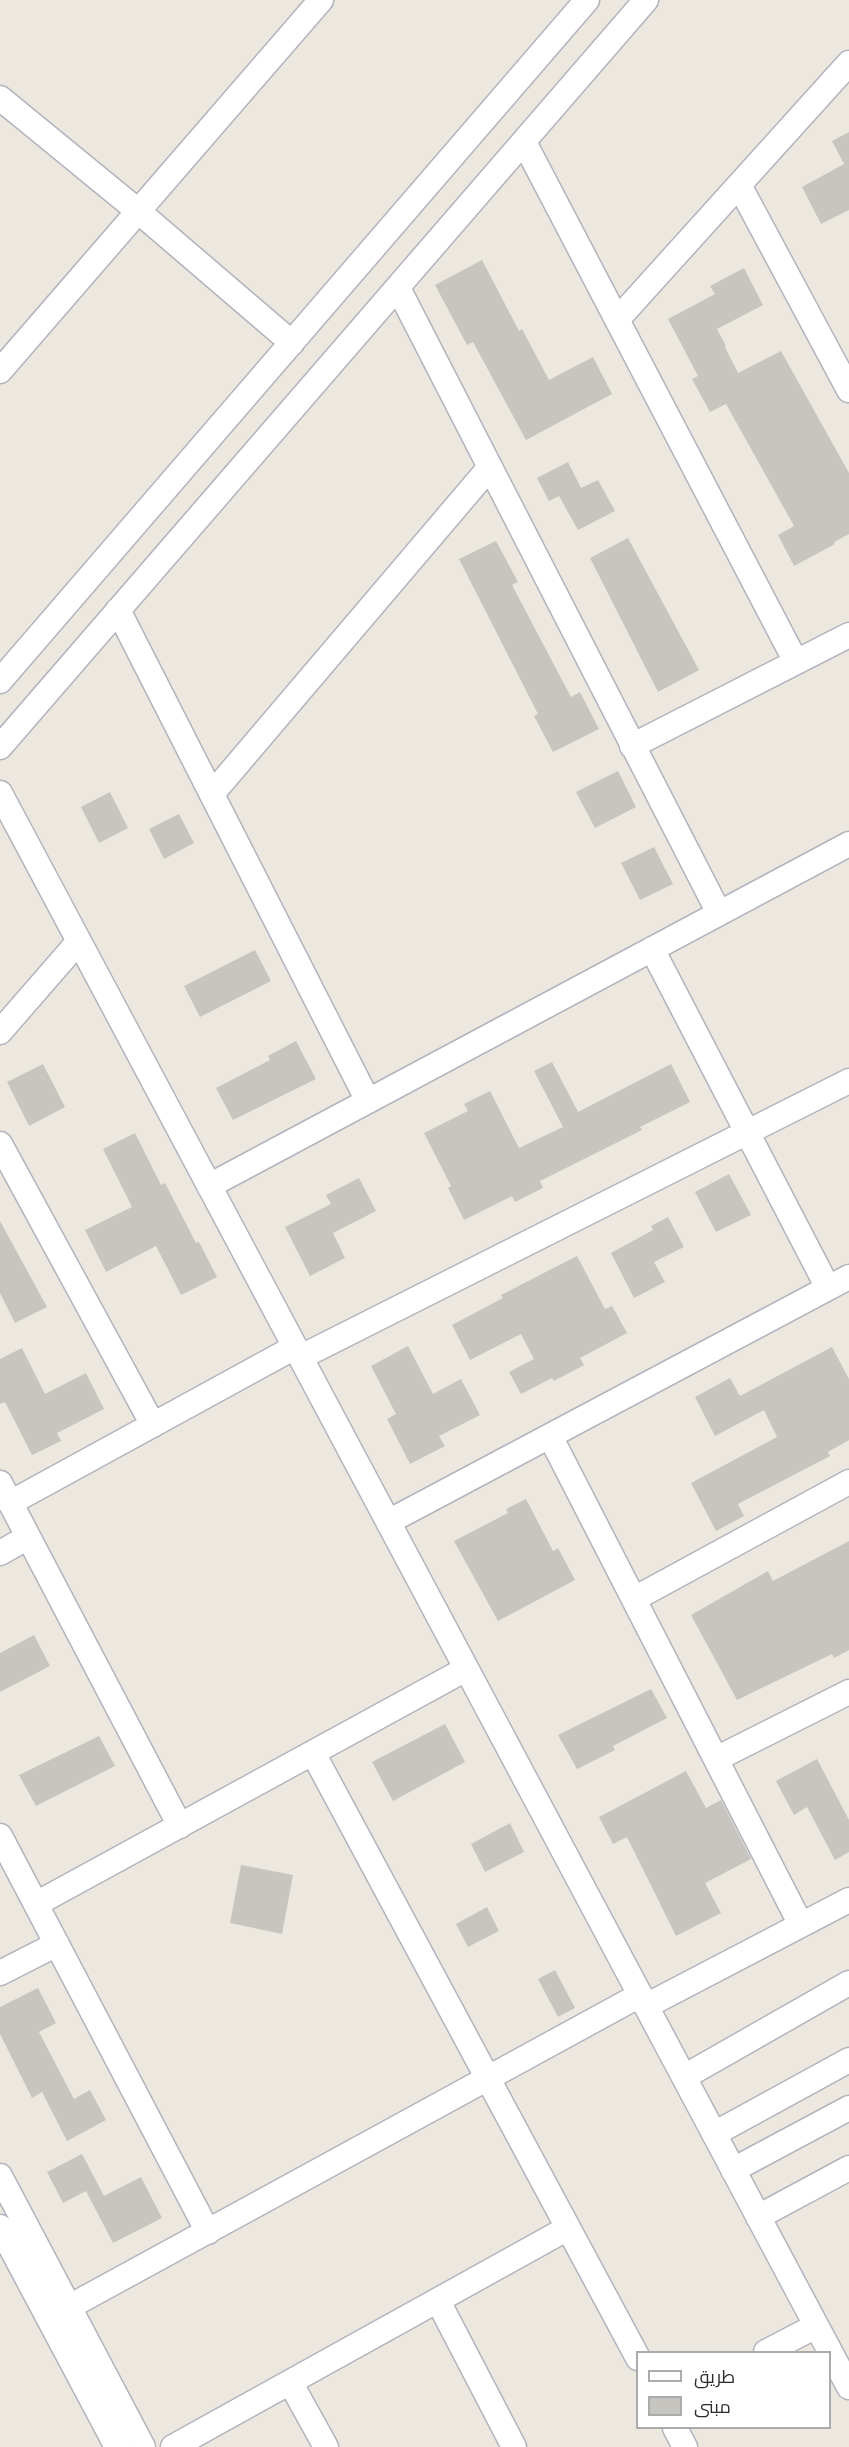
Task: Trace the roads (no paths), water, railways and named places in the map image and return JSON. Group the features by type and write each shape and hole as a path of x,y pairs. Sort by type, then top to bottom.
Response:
{"street":[{"path":"0,370 321,0"},
{"path":"0,681 8,655 292,343 587,0"},
{"path":"0,747 646,0"},
{"path":"617,320 849,63"},
{"path":"0,98 138,211 292,343"},
{"path":"524,141 796,662"},
{"path":"739,185 849,390"},
{"path":"398,288 719,914"},
{"path":"212,794 490,467"},
{"path":"118,610 368,1101"},
{"path":"633,746 849,634"},
{"path":"0,793 830,2351"},
{"path":"209,1186 849,844"},
{"path":"0,1032 79,940"},
{"path":"652,949 828,1288"},
{"path":"180,1826 5,1493 153,1425 849,1081"},
{"path":"0,1143 153,1425"},
{"path":"388,1521 849,1277"},
{"path":"550,1436 801,1925"},
{"path":"634,1599 849,1482"},
{"path":"0,1553 28,1537"},
{"path":"36,1904 466,1669"},
{"path":"716,1759 849,1692"},
{"path":"314,1753 636,2354"},
{"path":"0,1836 208,2232"},
{"path":"69,2307 488,2079 643,2000 849,1900"},
{"path":"0,1973 57,1944"},
{"path":"684,2077 849,1983"},
{"path":"714,2134 849,2060"},
{"path":"733,2170 849,2108"},
{"path":"758,2217 849,2168"},
{"path":"0,2176 69,2307 100,2391 117,2447"},
{"path":"0,2227 100,2391 143,2447"},
{"path":"173,2447 568,2228"},
{"path":"438,2301 514,2447"},
{"path":"768,2351 816,2326"},
{"path":"831,2354 849,2387"},
{"path":"290,2382 326,2447"},
{"path":"676,2429 685,2447"}]}
